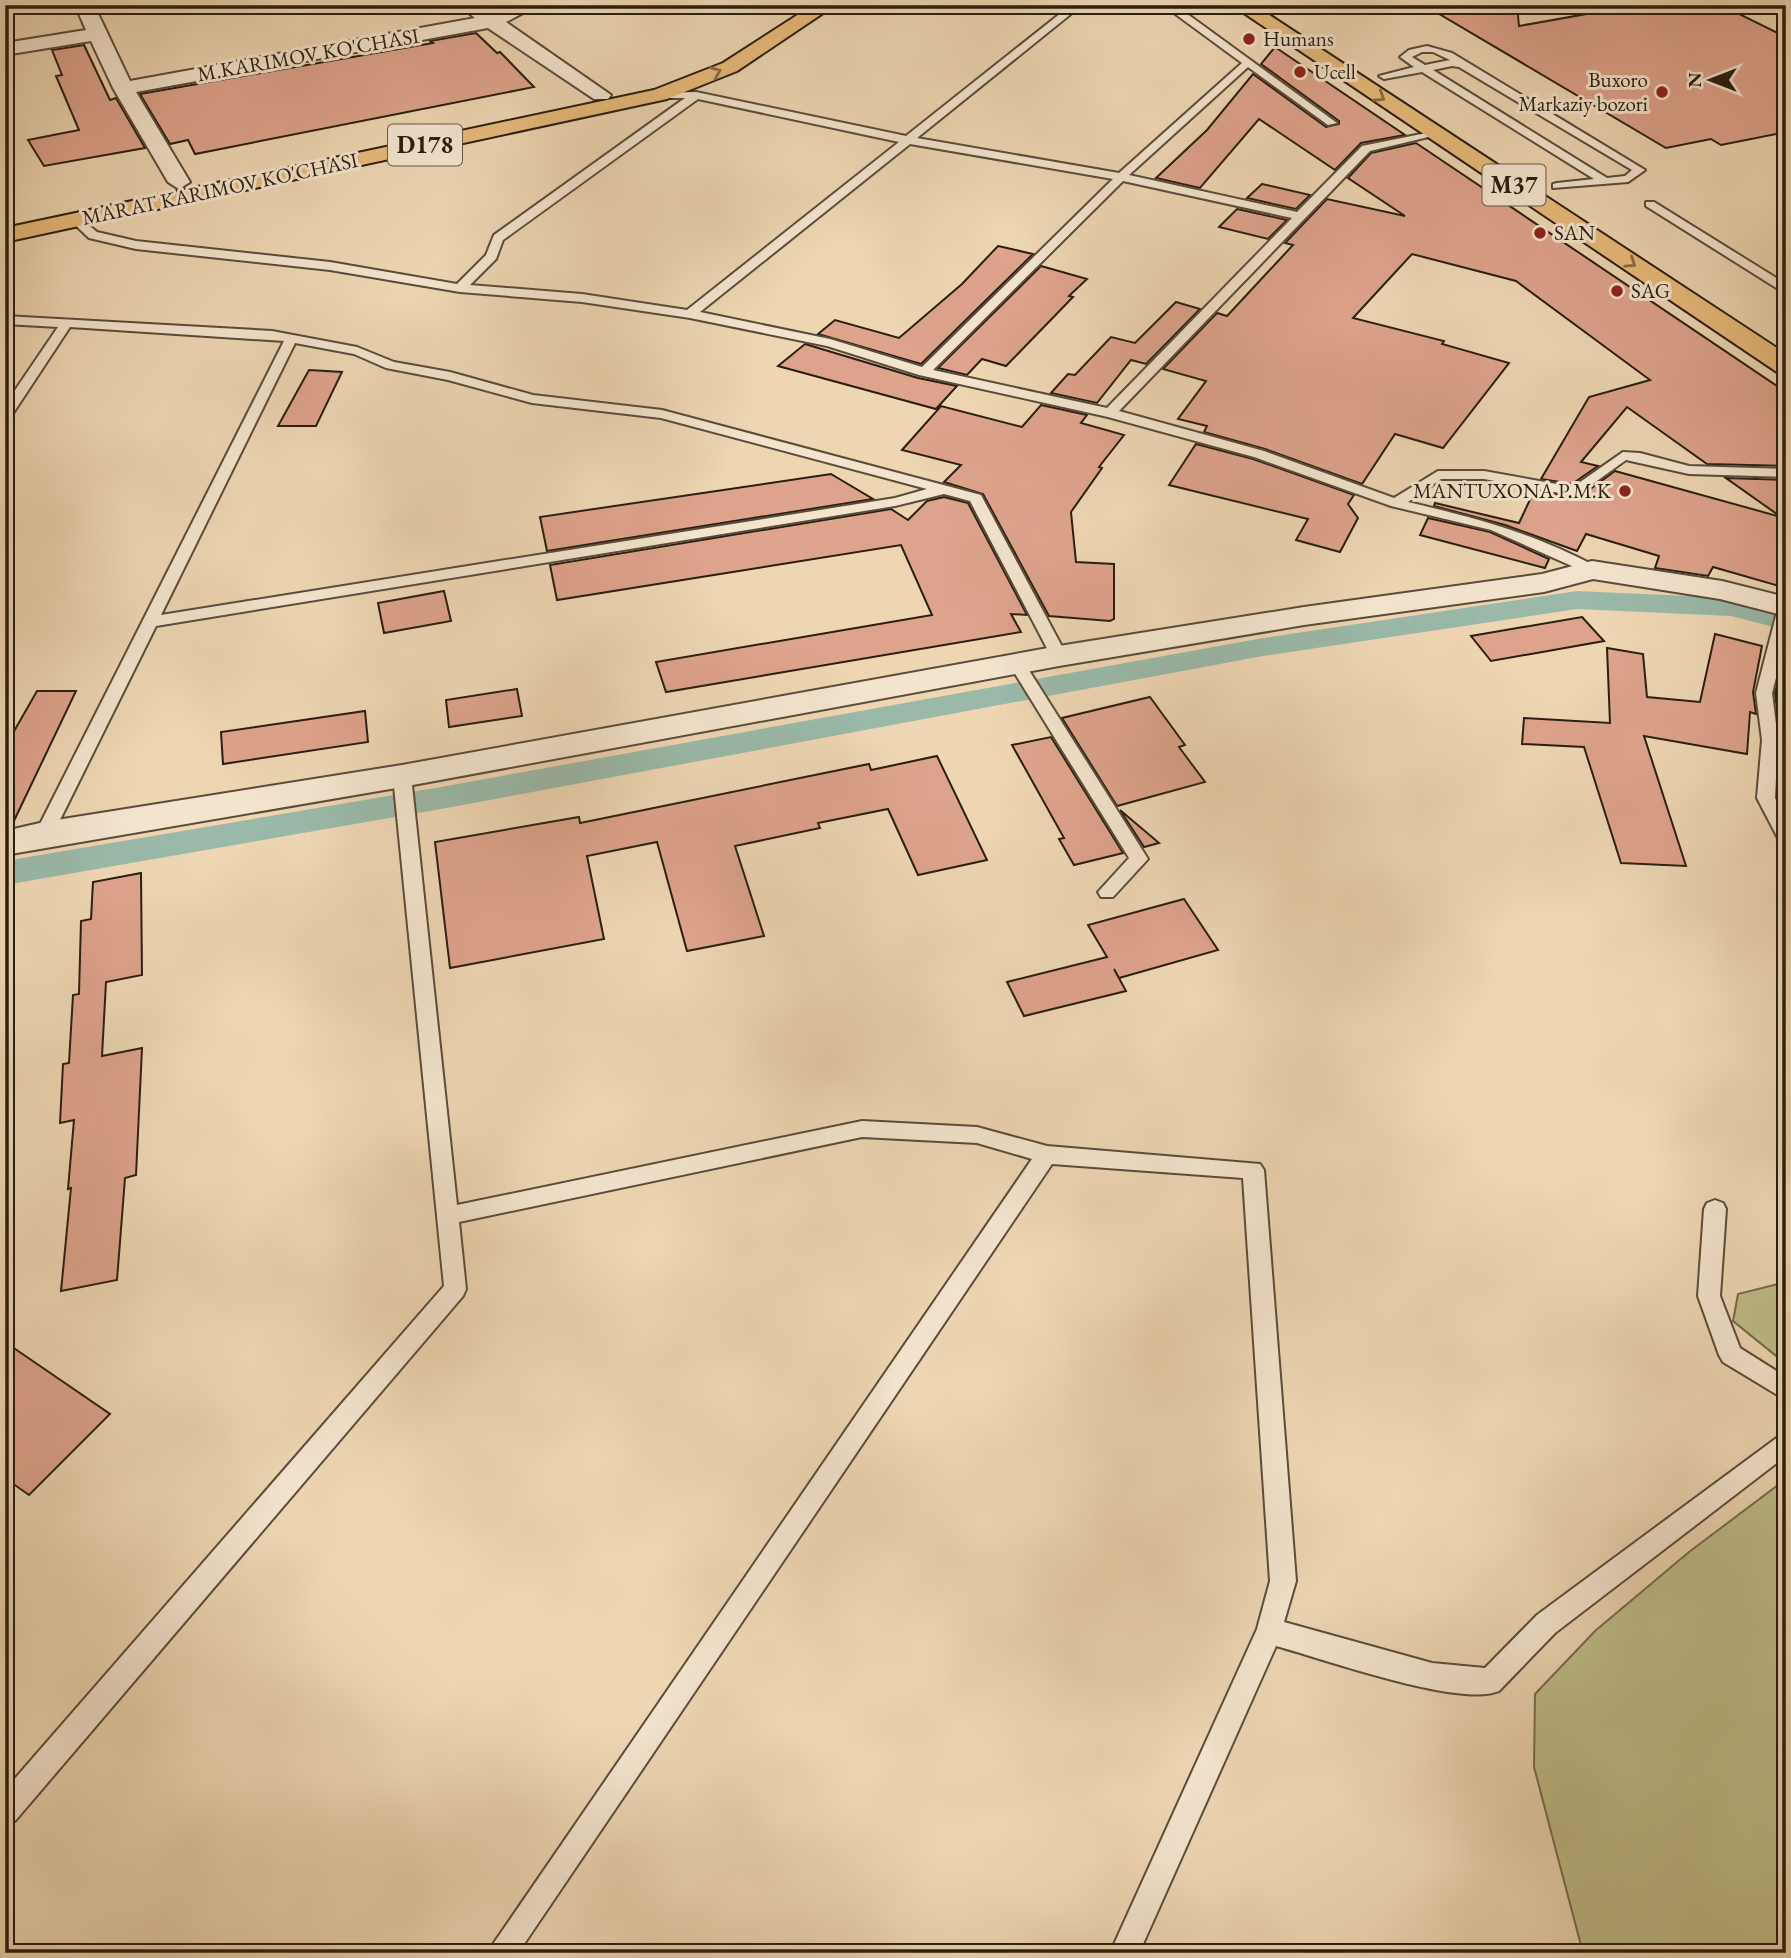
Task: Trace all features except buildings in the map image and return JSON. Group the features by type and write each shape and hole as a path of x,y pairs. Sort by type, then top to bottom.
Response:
{"main road":[{"name":"MARAT KARIMOV KO'CHASI","path":"5,218 601,95 690,65 794,5"},
{"name":"MARAT KARIMOV KO'CHASI","path":"5,235 660,95 730,67 826,5"},
{"name":"M37","path":"1241,5 1443,125 1786,366"},
{"name":"M37","path":"1274,5 1384,76 1443,125"},
{"name":"M37","path":"1536,172 1585,205"}],"street":[{"path":"84,5 95,34 123,88 178,182"},
{"path":"468,5 601,95"},
{"name":"M.KARIMOV KO'CHASI","path":"123,88 493,21 529,5"},
{"path":"5,49 95,34"},
{"path":"5,844 44,834 401,776 1059,656 1304,616 1544,583 1592,570 1722,590 1786,608"}],"lane":[{"path":"691,314 1077,5"},
{"path":"1168,5 1246,64 1332,123"},
{"path":"1556,186 1628,179 1639,170 1442,50 1431,48 1412,51 1405,57 1606,181"},
{"path":"1384,76 1452,63 1462,64"},
{"path":"924,372 1121,177 1246,64"},
{"path":"660,95 696,94 907,140 1121,177 1298,216"},
{"path":"460,288 492,256 498,238 696,94"},
{"path":"1110,413 1366,148 1443,125"},
{"path":"1650,204 1786,290"},
{"path":"76,220 93,235 136,245 330,266 460,288 582,298 691,314 830,343 924,372 1110,413 1259,454 1396,503 1496,527 1552,549 1592,570"},
{"path":"5,320 181,327 291,339 357,351 391,365 450,376 532,399 662,414 976,498 1059,656"},
{"path":"5,415 66,324"},
{"path":"44,834 291,339"},
{"path":"1396,503 1438,475 1484,475 1576,492 1623,456 1640,457 1689,470 1786,474"},
{"path":"149,622 895,502 944,489"},
{"path":"1786,608 1764,694 1770,740 1766,798 1786,838"},
{"path":"1017,664 1139,859 1107,892"},
{"path":"5,1811 455,1289 401,776"},
{"path":"446,1216 862,1129 976,1135 1048,1155 1253,1170 1283,1581 1269,1631 1124,1953"},
{"path":"501,1953 1048,1155"},
{"path":"1715,1209 1709,1296 1731,1356 1786,1390"},
{"path":"1269,1631 1432,1676 1490,1682 1546,1623 1786,1442"}],"shaded area":[{"path":"1786,1282 1786,1364 1733,1321 1738,1294"},
{"path":"1786,1479 1786,1953 1583,1953 1534,1767 1535,1694 1595,1631 1689,1552"}],"waterway":[{"path":"5,873 441,798 1263,647 1577,600 1731,607 1786,621"}],"place":[{"name":"Humans","path":"1249,39"},
{"name":"Ucell","path":"1300,72"},
{"name":"Buxoro Markaziy bozori","path":"1662,92"},
{"name":"SAN","path":"1540,233"},
{"name":"SAG","path":"1617,291"},
{"name":"MANTUXONA P.M.K","path":"1625,491"}]}
